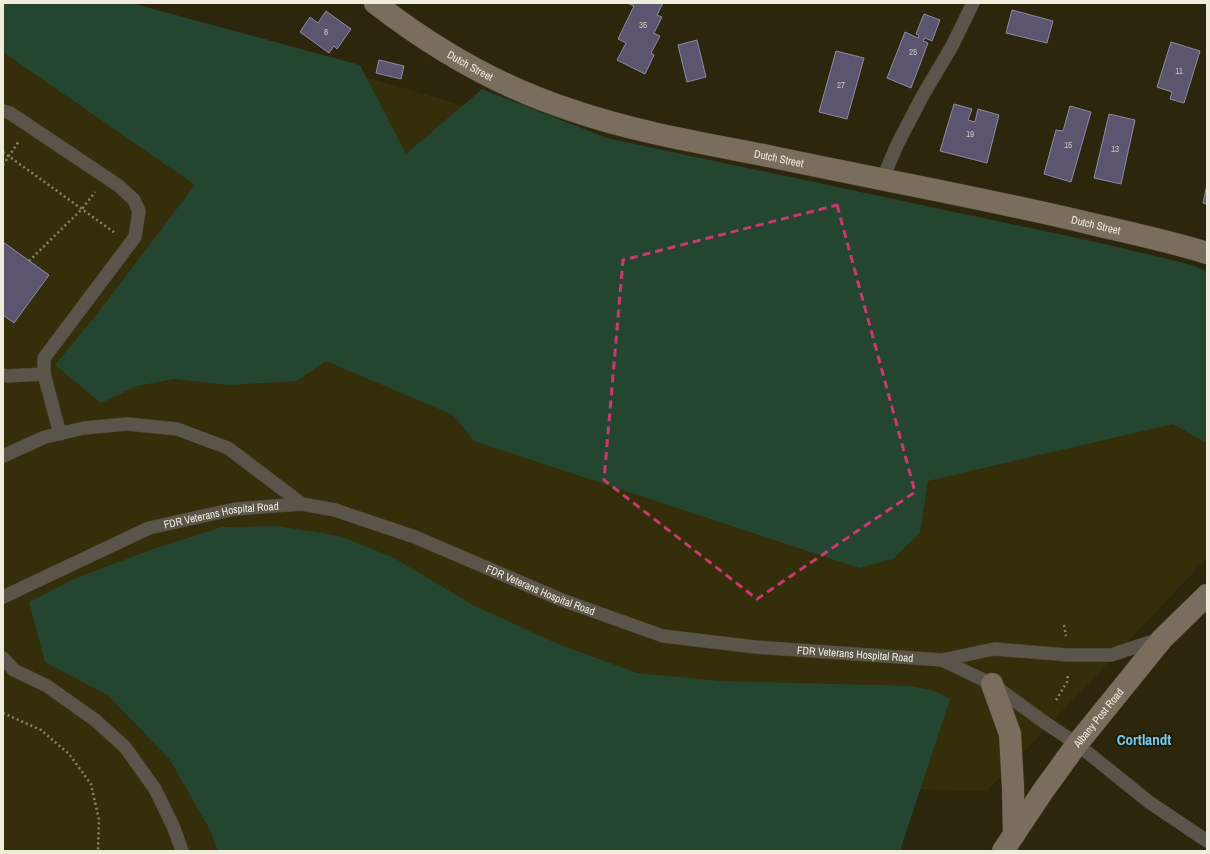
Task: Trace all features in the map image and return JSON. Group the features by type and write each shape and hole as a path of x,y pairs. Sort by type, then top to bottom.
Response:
{"street":[{"name":"Dutch Street","path":"374,3 438,47 473,67 524,92 570,110 614,123 668,136 1048,213 1180,244 1207,253"},
{"name":"Albany Post Road","path":"1009,843 1043,791 1077,744 1162,638 1207,595"},
{"path":"992,684 1010,734 1013,787 1009,843"}],"lane":[{"path":"882,180 897,145 923,95 952,46 973,3"},
{"path":"3,111 10,113 119,186 134,200 139,211 135,237 44,358 44,374 60,434"},
{"path":"3,375 44,374"},
{"path":"3,456 45,438 84,428 127,424 177,429 228,448 302,504"},
{"name":"FDR Veterans Hospital Road","path":"3,597 149,528 235,509 302,504 335,510 415,537 562,600 663,636 755,647 942,660 992,684 1077,744 1149,802 1207,841"},
{"path":"942,660 994,648 1068,655 1111,655 1162,638"},
{"path":"3,658 14,670 47,686 96,720 125,747 155,788 174,828 182,851"}],"path":[{"path":"3,152 118,235"},
{"path":"3,165 9,156"},
{"path":"29,261 82,209"},
{"path":"1056,700 1067,682 1068,672"},
{"path":"3,713 41,730 69,754 91,784 99,820 98,851"}],"highlighted area":[{"path":"837,205 915,492 757,599 604,480 623,260"}],"shaded area":[{"path":"3,3 116,3 512,120 1207,270 1207,558 987,791 735,784 428,851 3,851"}],"green space":[{"path":"3,3 131,3 360,65 406,154 482,89 607,138 1105,244 1192,265 1207,272 1207,443 1173,424 928,481 920,533 893,559 859,568 474,441 453,415 326,361 296,381 229,385 175,379 137,386 101,403 55,365 100,310 195,185 3,52"},
{"path":"277,526 340,536 394,558 473,605 558,644 637,673 720,681 911,686 935,691 950,699 900,851 218,851 210,830 170,760 109,696 45,662 29,602 74,579 153,549 222,527"}],"building":[{"path":"627,3 663,3 657,15 662,17 654,33 660,36 651,53 654,55 645,74 617,60 626,43 618,39 634,6"},
{"path":"1012,10 1053,21 1047,43 1006,33"},
{"path":"326,11 351,29 337,49 334,46 329,53 300,32 310,17 318,23"},
{"path":"924,14 940,20 932,41 925,38 923,41 928,43 911,88 887,78 905,32 918,38 919,35 916,34"},
{"path":"697,40 706,77 687,82 678,45"},
{"path":"1171,42 1200,51 1184,103 1170,99 1172,92 1157,87"},
{"path":"836,51 864,58 847,119 819,112"},
{"path":"379,60 404,66 401,79 376,73"},
{"path":"954,104 972,109 968,120 975,122 978,109 999,115 987,163 940,151"},
{"path":"1070,106 1091,112 1071,182 1044,174 1056,130 1063,131"},
{"path":"1109,114 1135,120 1121,184 1094,178"},
{"path":"1207,184 1207,204 1203,203"},
{"path":"3,242 49,275 14,323 3,315"}],"district":[{"name":"Cortlandt","path":"1144,739"}]}
